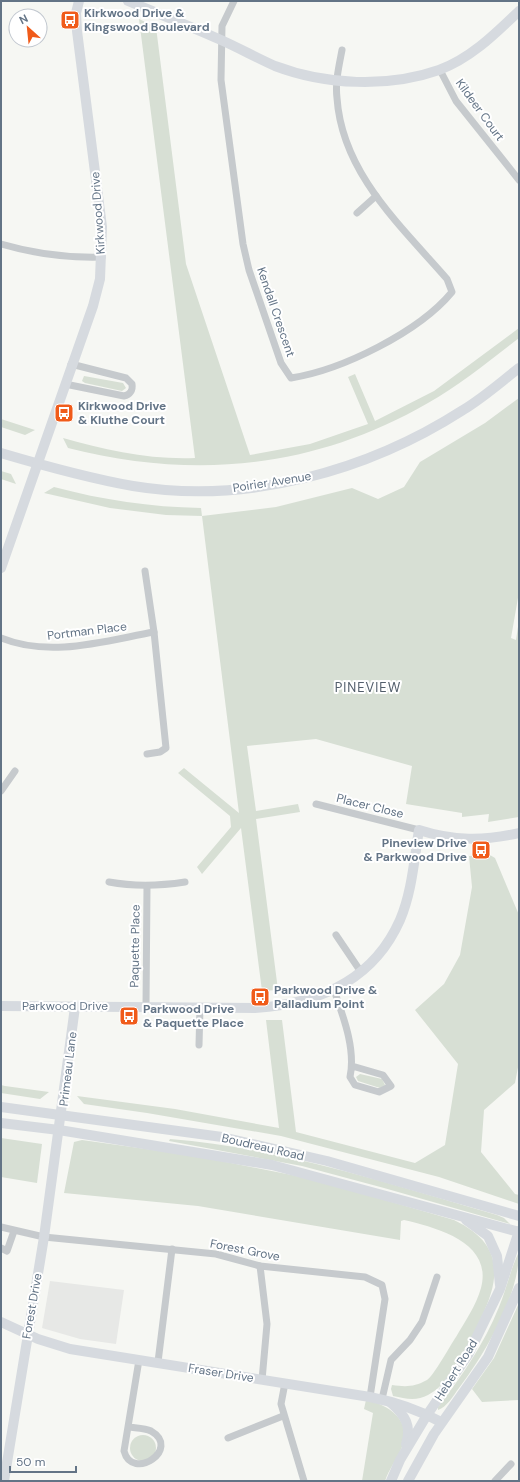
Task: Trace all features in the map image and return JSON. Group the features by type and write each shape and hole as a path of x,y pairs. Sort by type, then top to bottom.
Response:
{"street":[{"name":"Kirkwood Drive","path":"37,464 100,280 102,257 101,219 76,31 76,13 79,1"},
{"path":"128,1 221,40 286,70 311,76 361,82 387,80 440,70 464,57 487,41 519,11"},
{"path":"221,40 222,26 234,1"},
{"name":"Kendall Crescent","path":"221,40 221,80 243,244 249,270 281,363 291,378 326,369 383,344 429,314 443,303 452,292 447,279 376,196 360,171 347,145 338,109 337,80 342,50"},
{"name":"Kildeer Court","path":"440,70 456,101 519,180"},
{"path":"357,213 376,196"},
{"path":"1,244 38,254 73,258 102,257"},
{"path":"65,384 124,396 129,394 132,389 132,384 126,378 71,364"},
{"name":"Poirier Avenue","path":"1,453 56,470 159,489 210,490 285,482 356,463 402,444 464,409 519,368"},
{"path":"1,568 37,464"},
{"path":"145,571 154,632 166,748 160,752 147,754"},
{"name":"Portman Place","path":"1,638 35,648 64,647 154,632"},
{"path":"1,791 15,771"},
{"name":"Placer Close","path":"316,804 418,830"},
{"path":"418,830 454,839 485,840 519,833"},
{"name":"Parkwood Drive","path":"1,1006 255,1008 278,1006 334,990 361,972 380,953 400,920 411,878 418,830"},
{"path":"109,882 147,886 185,882"},
{"name":"Paquette Place","path":"146,1006 147,886"},
{"path":"336,935 361,972"},
{"path":"334,990 351,1050 352,1066 350,1077 355,1085 380,1092 391,1086 383,1075 352,1066"},
{"name":"Primeau Lane","path":"60,1130 76,1007"},
{"path":"199,1045 200,1007"},
{"name":"Boudreau Road","path":"1,1107 222,1137 327,1161 519,1216"},
{"name":"Boudreau Road","path":"1,1123 60,1130 272,1165 519,1231"},
{"name":"Forest Drive","path":"4,1481 60,1130"},
{"path":"463,1217 488,1236 497,1256 500,1289"},
{"name":"Forest Grove","path":"1,1227 44,1237 216,1254 260,1266 366,1277 382,1285 385,1299 370,1397"},
{"path":"1,1248 7,1251 14,1231"},
{"name":"Hebert Road","path":"391,1481 400,1460 427,1415 468,1355 500,1289 519,1231"},
{"path":"158,1362 172,1249"},
{"path":"260,1266 267,1324 262,1380"},
{"path":"400,1460 408,1439 409,1425 404,1416 385,1400 391,1360 410,1340 422,1322 436,1277"},
{"name":"Hebert Road","path":"408,1481 441,1422 488,1357 519,1288"},
{"name":"Fraser Drive","path":"1,1322 27,1334 70,1349 370,1397 385,1400 427,1415 441,1422"},
{"path":"129,1427 148,1430 157,1438 160,1446 159,1455 151,1465 138,1467 127,1460 124,1446 129,1427 139,1360"},
{"path":"284,1383 281,1404 283,1416 304,1481"},
{"path":"228,1438 283,1416"},
{"path":"494,1481 511,1464"}],"shaded area":[{"path":"139,19 156,27 186,264 250,455 310,444 368,424 348,377 355,374 375,421 434,391 519,328 519,338 463,381 428,403 385,425 341,442 297,455 252,462 207,465 162,464 115,458 68,448 63,438 145,456 195,458"},
{"path":"84,376 123,383 126,388 122,391 85,383 82,381"},
{"path":"519,398 519,592 511,638 516,640 519,620 519,817 488,822 489,814 462,817 462,813 406,804 412,766 316,739 247,746 256,811 298,804 300,812 256,819 278,990 262,991 241,828 202,874 197,867 231,827 230,816 178,773 184,768 239,813 202,516 276,507 352,488 378,499 404,487 420,462 485,423"},
{"path":"1,419 35,430 25,435 1,427"},
{"path":"1,471 11,474 16,484 1,479"},
{"path":"54,487 90,496 127,502 201,508 202,516 166,515 110,508 44,493"},
{"path":"490,855 495,858 519,915 519,1062 515,1083 484,1110 481,1152 515,1194 519,1195 519,1204 439,1177 281,1136 147,1113 84,1104 77,1096 175,1109 279,1128 266,1020 282,1020 296,1132 415,1163 445,1145 458,1064 415,1010 444,984 460,955 472,887 469,856"},
{"path":"360,1074 382,1079 385,1085 380,1088 358,1081 356,1077"},
{"path":"1,1085 49,1092 40,1099 1,1093"},
{"path":"1,1138 42,1144 37,1183 1,1177"},
{"path":"170,1139 253,1150 335,1169 497,1215 504,1218 510,1224 302,1166 169,1141"},
{"path":"82,1140 196,1156 312,1179 454,1220 470,1229 481,1239 489,1250 493,1262 494,1274 488,1302 468,1345 452,1371 434,1392 416,1399 393,1396 391,1389 392,1385 414,1385 430,1378 473,1307 481,1288 482,1272 479,1259 471,1248 446,1233 404,1220 401,1221 400,1240 198,1206 64,1193 74,1142"},
{"path":"519,1252 513,1287 499,1324 479,1359 450,1401 438,1410 438,1407 456,1384 487,1334 502,1301 513,1265"},
{"path":"50,1281 124,1290 116,1344 80,1339 42,1328"},
{"path":"519,1303 519,1400 482,1402 472,1389 494,1358"},
{"path":"366,1400 382,1405 390,1410 396,1415 404,1429 405,1438 402,1447 385,1481 362,1481 373,1413 364,1409"},
{"path":"143,1435 152,1439 156,1448 152,1457 143,1461 134,1457 130,1448 134,1439"}],"place":[{"name":"Kirkwood Drive & Kingswood Boulevard","path":"70,20"},
{"name":"Kirkwood Drive & Kluthe Court","path":"64,413"},
{"name":"Pineview Drive & Parkwood Drive","path":"481,850"},
{"name":"Parkwood Drive & Palladium Point","path":"260,997"},
{"name":"Parkwood Drive & Paquette Place","path":"129,1016"}],"district":[{"name":"PINEVIEW","path":"368,687"}]}
